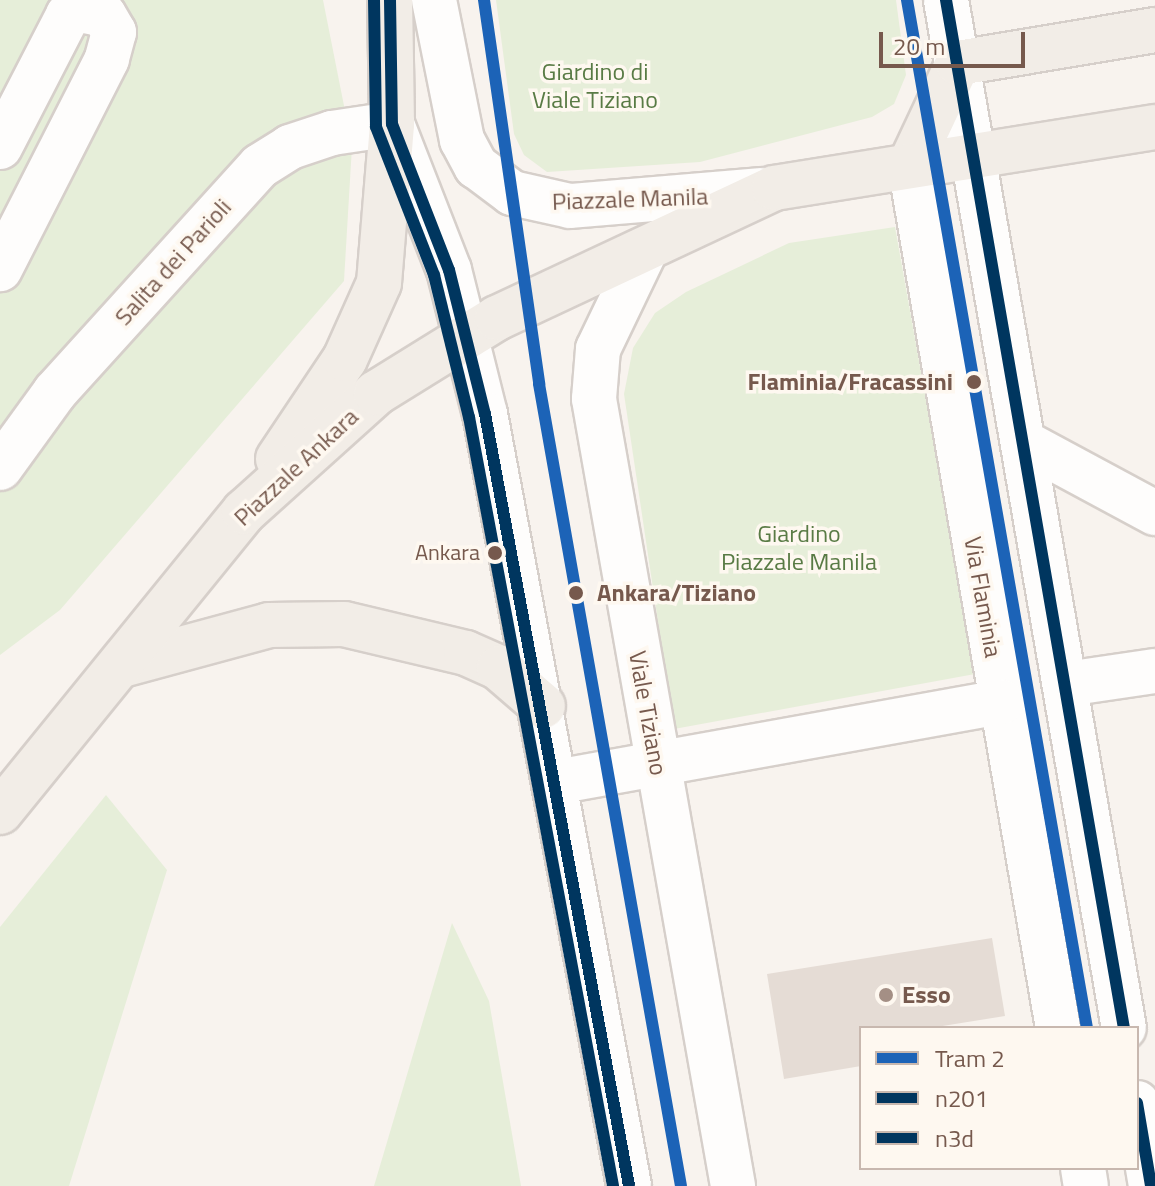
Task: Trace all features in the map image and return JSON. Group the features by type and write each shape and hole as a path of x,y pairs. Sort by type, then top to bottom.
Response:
{"main road":[{"path":"244,512 345,359 370,307 384,257 392,124 390,0"},
{"path":"910,165 958,63 1155,30"},
{"name":"Piazzale Manila","path":"467,337 774,188 1155,127"},
{"name":"Piazzale Ankara","path":"0,812 244,512 376,393 467,337"},
{"path":"122,665 224,633 305,622 344,624 466,653 499,668 543,706"}],"street":[{"name":"Piazzale Manila","path":"434,0 462,140 476,166 512,193 570,206 774,188"},
{"path":"946,0 1124,1026"},
{"path":"0,147 68,15 79,10 104,15 114,32 111,51 0,269"},
{"path":"392,124 449,270 467,337 543,706 629,1186"},
{"name":"Salita dei Parioli","path":"0,468 55,392 260,166 290,147 332,133 392,124"},
{"name":"Via Flaminia","path":"910,165 1058,1026"},
{"name":"Viale Tiziano","path":"646,249 598,349 594,399 733,1186"},
{"path":"1025,443 1155,513"},
{"path":"1066,684 1155,671"},
{"path":"556,782 1002,702"},
{"path":"1139,1115 1151,1186"}],"green space":[{"path":"0,0 323,0 352,146 344,281 60,610 0,655"},
{"name":"Giardino di Viale Tiziano","path":"496,0 896,0 906,75 894,104 872,117 700,162 547,172 524,155 514,134"},
{"name":"Giardino Piazzale Manila","path":"895,227 975,674 674,729 624,394 633,348 655,313 686,292 789,243"},
{"path":"106,795 167,870 69,1186 0,1186 0,927"},
{"path":"452,923 489,1001 521,1186 374,1186"}],"building":[{"name":"Esso","path":"992,938 1005,1016 942,1026 859,1026 859,1066 784,1079 767,974"}],"tram line":[{"name":"2","path":"484,0 539,384 681,1186"},
{"name":"2","path":"907,0 1087,1026"}],"transit line":[{"name":"n3d","path":"374,0 376,127 434,275 469,417 613,1186"},
{"name":"n201","path":"390,0 392,124 449,270 485,414 629,1186"},
{"name":"n201","path":"946,0 1124,1026"},
{"name":"n201","path":"1139,1115 1151,1186"}],"place":[{"name":"Flaminia/Fracassini","path":"974,382"},
{"name":"Ankara","path":"495,553"},
{"name":"Ankara/Tiziano","path":"576,593"},
{"name":"Esso","path":"886,995"}]}
